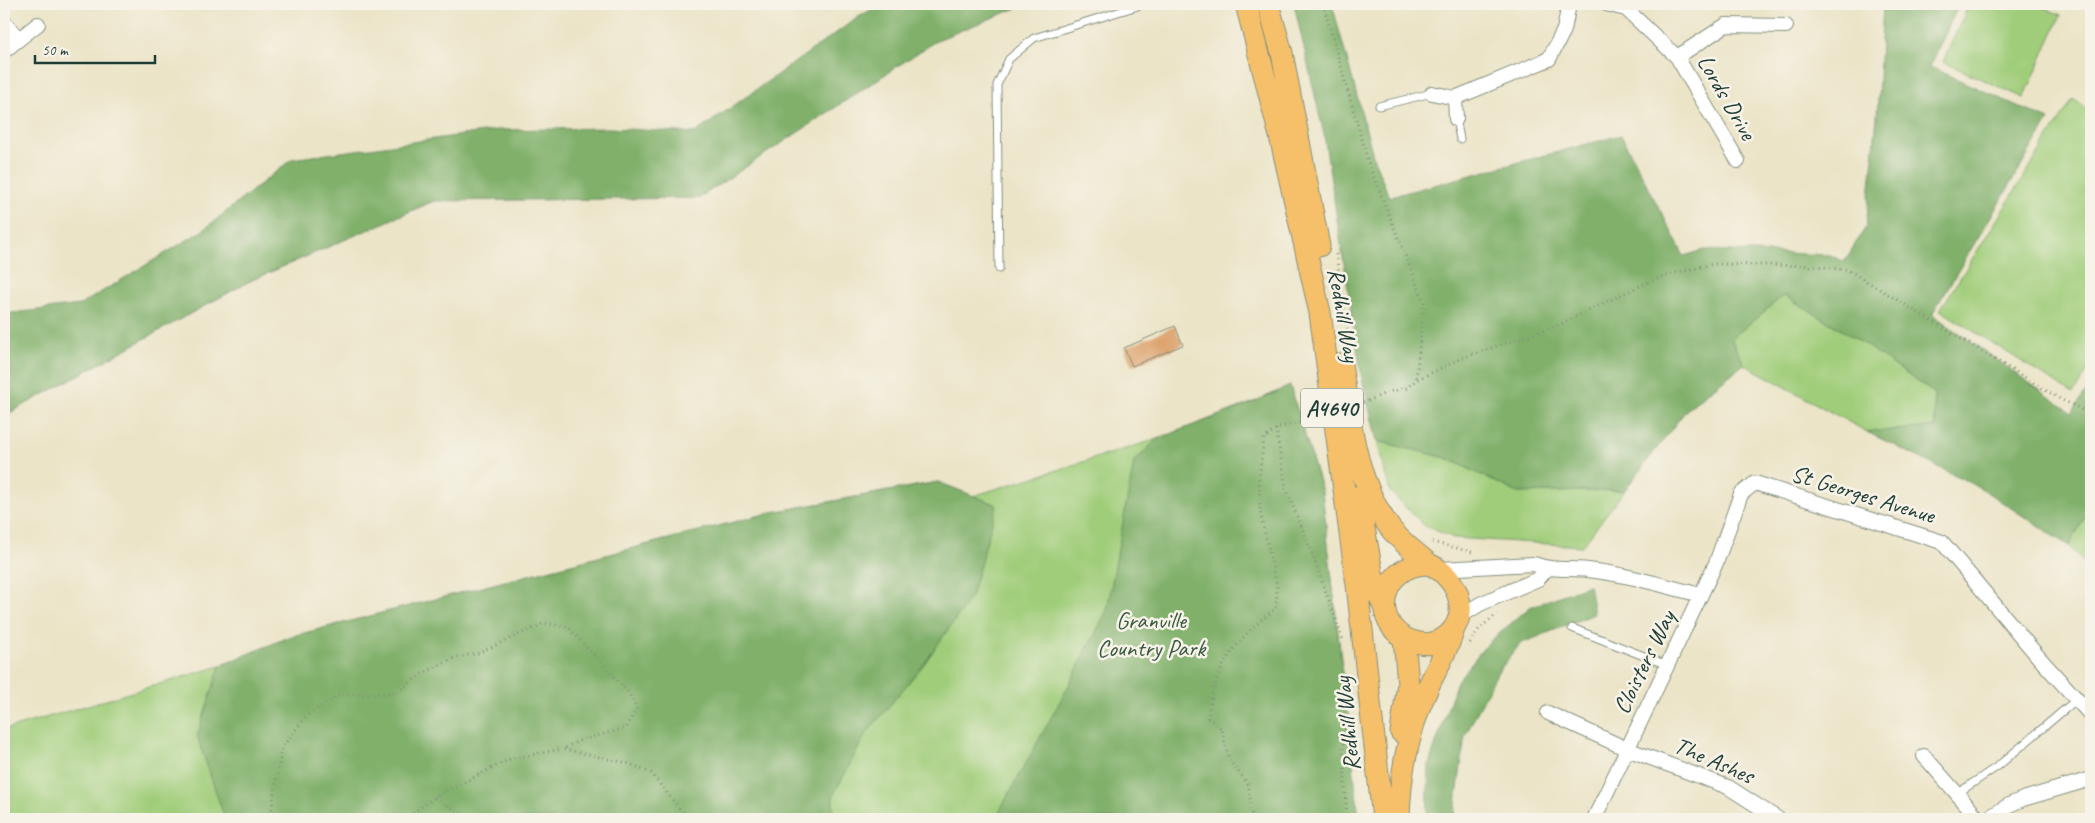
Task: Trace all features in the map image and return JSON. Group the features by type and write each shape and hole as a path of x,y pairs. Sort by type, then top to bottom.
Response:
{"main road":[{"name":"Redhill Way","path":"1246,4 1280,136 1320,313 1357,586 1383,819"},
{"name":"Redhill Way","path":"1268,4 1282,53 1333,319 1352,432 1363,475 1380,512 1391,529 1435,567"},
{"name":"A4640","path":"1341,478 1360,505 1375,589 1384,606 1389,624 1404,638"},
{"path":"1384,606 1389,586 1399,573 1411,565 1435,567"},
{"name":"A4640","path":"1399,819 1403,770 1410,736 1429,685 1448,649 1457,623 1457,591 1449,577 1435,567"},
{"path":"1392,819 1393,789 1408,684 1404,638 1422,644 1430,643 1445,638 1457,623"}],"street":[{"path":"1432,93 1455,98 1549,59 1564,30 1569,4"},
{"name":"Lords Drive","path":"1606,4 1626,9 1677,57 1738,161"},
{"path":"4,22 19,39"},
{"path":"4,51 38,24"},
{"name":"Lords Drive","path":"1677,57 1726,25 1786,26"},
{"path":"1455,98 1456,119"},
{"name":"St Georges Avenue","path":"1716,563 1741,494 1755,483 1942,542 2091,715"},
{"name":"Cloisters Way","path":"1594,819 1716,563"},
{"name":"Cloisters Way","path":"1435,567 1534,564 1547,569 1588,570 1644,580 1701,596"},
{"path":"1457,623 1480,604 1538,579 1547,569"},
{"name":"Cloisters Way","path":"1548,713 1627,748"},
{"name":"The Ashes","path":"1627,748 1728,787 1778,819"},
{"path":"1924,756 1979,819"},
{"path":"1987,819 2016,802 2091,779"}],"lane":[{"path":"999,269 998,85 1009,59 1034,38 1144,4"},
{"path":"1379,106 1432,93"},
{"path":"1456,119 1460,139"},
{"path":"1572,628 1668,665"},
{"path":"1958,793 1998,766 2077,699"}],"path":[{"path":"1323,4 1369,165 1424,302 1416,380"},
{"path":"1334,246 1351,351"},
{"path":"1252,819 1249,785 1229,760 1222,729 1208,718 1215,680 1229,656 1252,626 1276,608 1277,586 1260,512 1259,479 1264,438 1276,429 1368,401 1388,392 1407,388 1416,380 1462,358 1556,326 1648,282 1713,264 1816,266 1848,270 2060,400 2089,413 2091,409"},
{"path":"1359,400 1360,409"},
{"path":"1276,429 1286,489 1346,646"},
{"path":"1428,540 1480,553"},
{"path":"1469,645 1479,629 1502,610"},
{"path":"270,819 282,747 308,715 340,695 396,693 420,675 454,658 478,654 545,623 568,627 628,692 637,708 626,728 578,741 563,749 510,760 435,798 405,819"},
{"path":"1347,819 1343,746 1350,691"},
{"path":"563,749 627,763 651,774 688,819"},
{"path":"435,798 458,812 478,819"}],"green space":[{"path":"882,4 1027,4 937,40 699,198 434,201 250,281 4,416 4,314 80,305 202,231 292,159 498,130 609,128 695,133 860,16"},
{"path":"1294,4 1332,4 1374,159 1389,197 1621,135 1684,256 1704,250 1830,255 1844,262 1866,227 1877,117 1883,4 1959,4 1930,67 2049,120 1932,314 2072,413 2091,384 2091,505 2069,546 1979,487 1867,432 1935,427 1934,393 1858,340 1784,295 1731,339 1744,364 1687,409 1625,490 1518,493 1447,458 1377,441 1361,374 1324,135"},
{"path":"1969,4 2035,4 2061,15 2024,98 1943,62"},
{"path":"2073,99 2091,111 2091,366 2073,394 1940,310"},
{"path":"1784,295 1858,340 1934,393 1935,427 1867,432 1744,364 1731,339"},
{"name":"Granville Country Park","path":"1290,386 1322,492 1359,819 4,819 4,730 220,666 289,637 773,512 938,482 973,496 1157,439 1249,404"},
{"path":"1290,386 1322,492 1359,819 995,819 1068,687 1107,610 1134,462 1157,439 1249,404"},
{"path":"1377,441 1447,458 1518,493 1625,490 1582,546 1454,538 1425,526 1390,492"},
{"path":"938,482 997,505 971,597 924,664 866,734 833,796 833,819 225,819 197,736 220,666 289,637 773,512"},
{"path":"2091,505 2091,570 2069,546"},
{"path":"1589,585 1594,614 1520,644 1497,673 1465,736 1454,819 1427,819 1429,764 1457,681 1486,645 1530,607"}],"building":[{"path":"1175,326 1183,345 1132,366 1124,348"}]}
